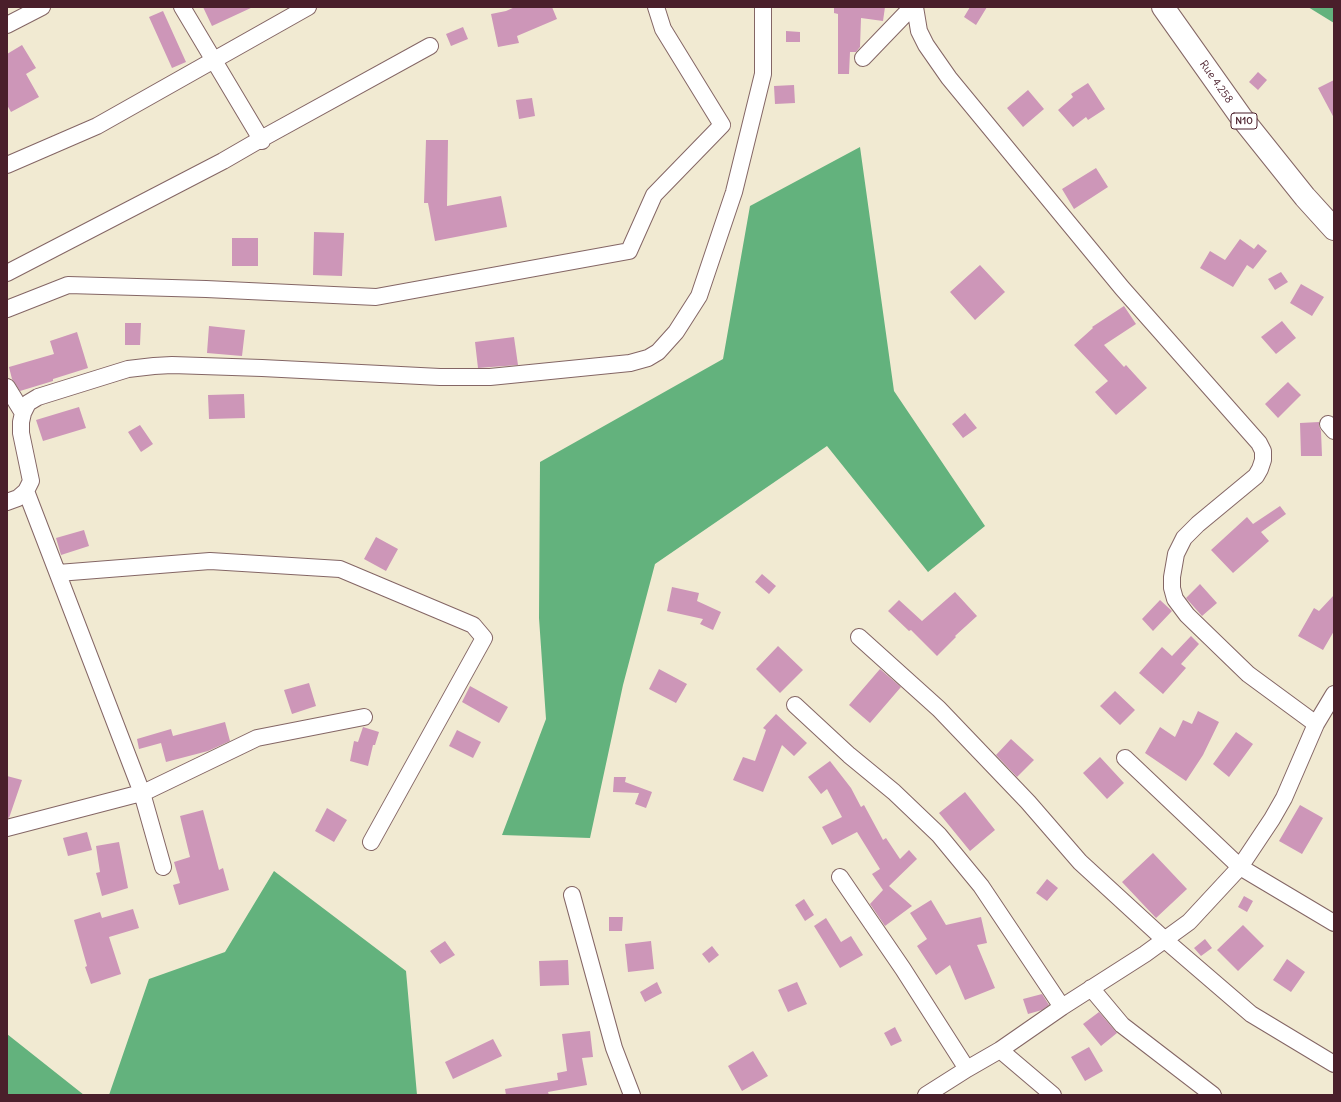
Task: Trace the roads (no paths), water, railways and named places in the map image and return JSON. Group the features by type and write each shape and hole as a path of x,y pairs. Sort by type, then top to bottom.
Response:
{"highway":[{"name":"Rue 4.258","path":"1163,7 1241,117 1305,197 1334,229"}],"street":[{"path":"7,25 42,7"},
{"path":"182,7 262,140"},
{"path":"7,165 97,126 308,7"},
{"path":"7,309 68,285 206,289 376,297 629,251 654,195 722,125 663,29 656,7"},
{"path":"7,502 18,498 26,491 31,481 20,433 20,422 28,403 38,397 122,370 154,366 262,368 440,377 490,377 630,363 648,358 658,352 676,332 699,296 734,192 763,74 763,7"},
{"path":"863,58 912,7"},
{"path":"915,7 919,31 926,45 949,78 1122,288 1259,443 1263,451 1263,460 1256,476 1198,524 1184,538 1176,554 1172,577 1172,588 1175,599 1187,615 1248,674 1316,724"},
{"path":"7,273 223,161 430,46"},
{"path":"7,387 23,413"},
{"path":"26,491 142,793 163,867"},
{"path":"58,573 210,561 340,569 473,625 484,638 371,842"},
{"path":"859,637 939,709 1028,802 1080,862 1165,940 1251,1014 1334,1064"},
{"path":"926,1095 1000,1050 1062,1007 1145,954 1189,922 1240,866 1272,819 1284,798 1316,724 1334,694"},
{"path":"795,705 849,755 894,792 939,835 981,886 1062,1007"},
{"path":"7,828 142,793 256,738 364,717"},
{"path":"1125,758 1240,866 1334,922"},
{"path":"840,877 903,969 967,1069"},
{"path":"572,895 614,1048 632,1095"},
{"path":"1091,988 1122,1025 1213,1095"},
{"path":"1000,1050 1053,1095"}]}
